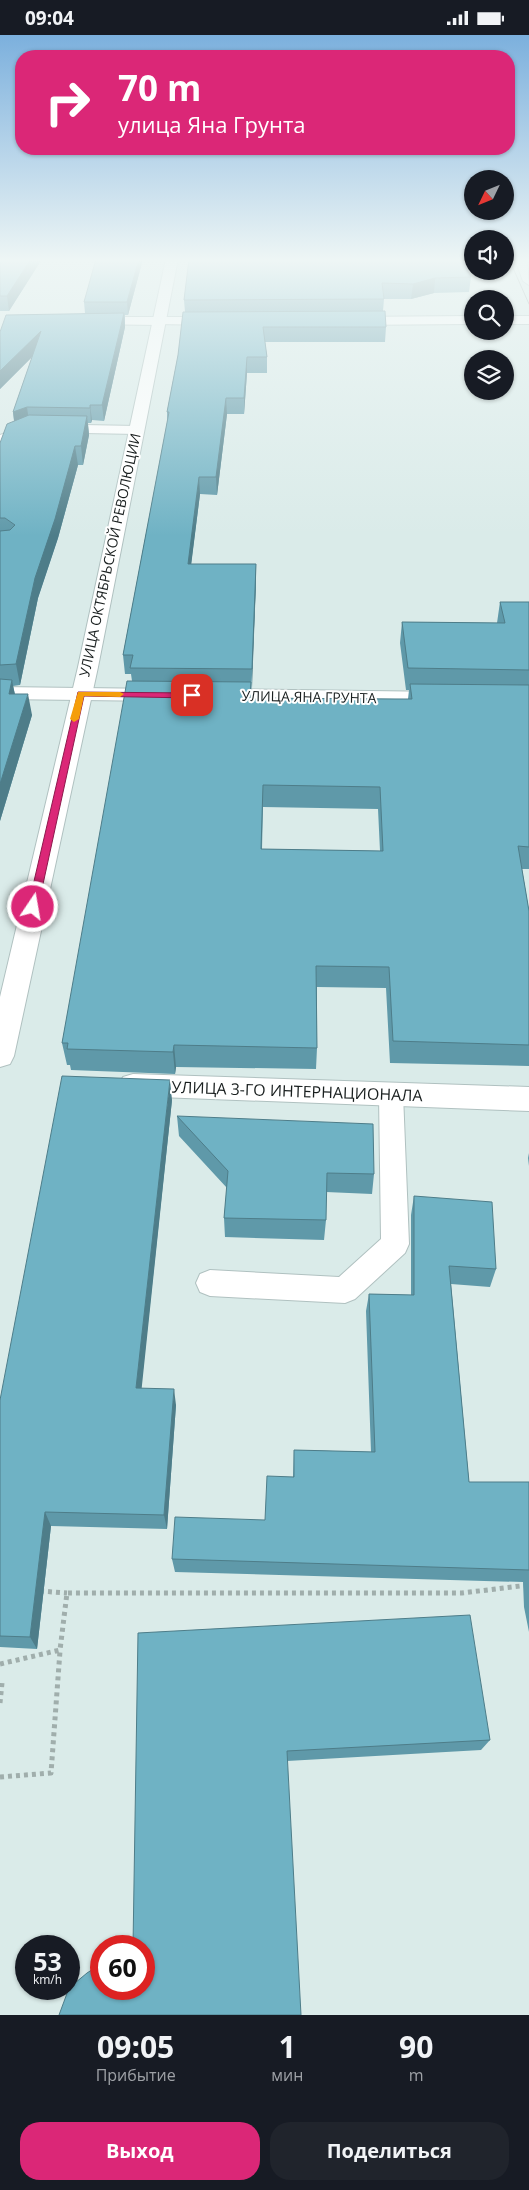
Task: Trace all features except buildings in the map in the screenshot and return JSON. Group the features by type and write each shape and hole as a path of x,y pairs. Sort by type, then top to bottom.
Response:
{"main road":[{"name":"УЛИЦА ОКТЯБРЬСКОЙ РЕВОЛЮЦИИ","path":"0,1056 81,694 153,351"},
{"name":"УЛИЦА ЯНА ГРУНТА","path":"0,693 460,698"},
{"name":"УЛИЦА 3-ГО ИНТЕРНАЦИОНАЛА","path":"104,1085 529,1099"}],"lane":[{"path":"0,440 29,428 137,429"},
{"path":"210,1283 345,1290 395,1244 391,1094"}],"path":[{"path":"38,1591 67,1593 462,1593 529,1585"},
{"path":"0,1777 51,1773 60,1651 67,1593"},
{"path":"0,1664 60,1651"},
{"path":"0,1703 2,1683"}],"slow traffic":[{"path":"74,719 81,694 120,694"}],"route":[{"path":"33,907 81,694 192,695"}]}
